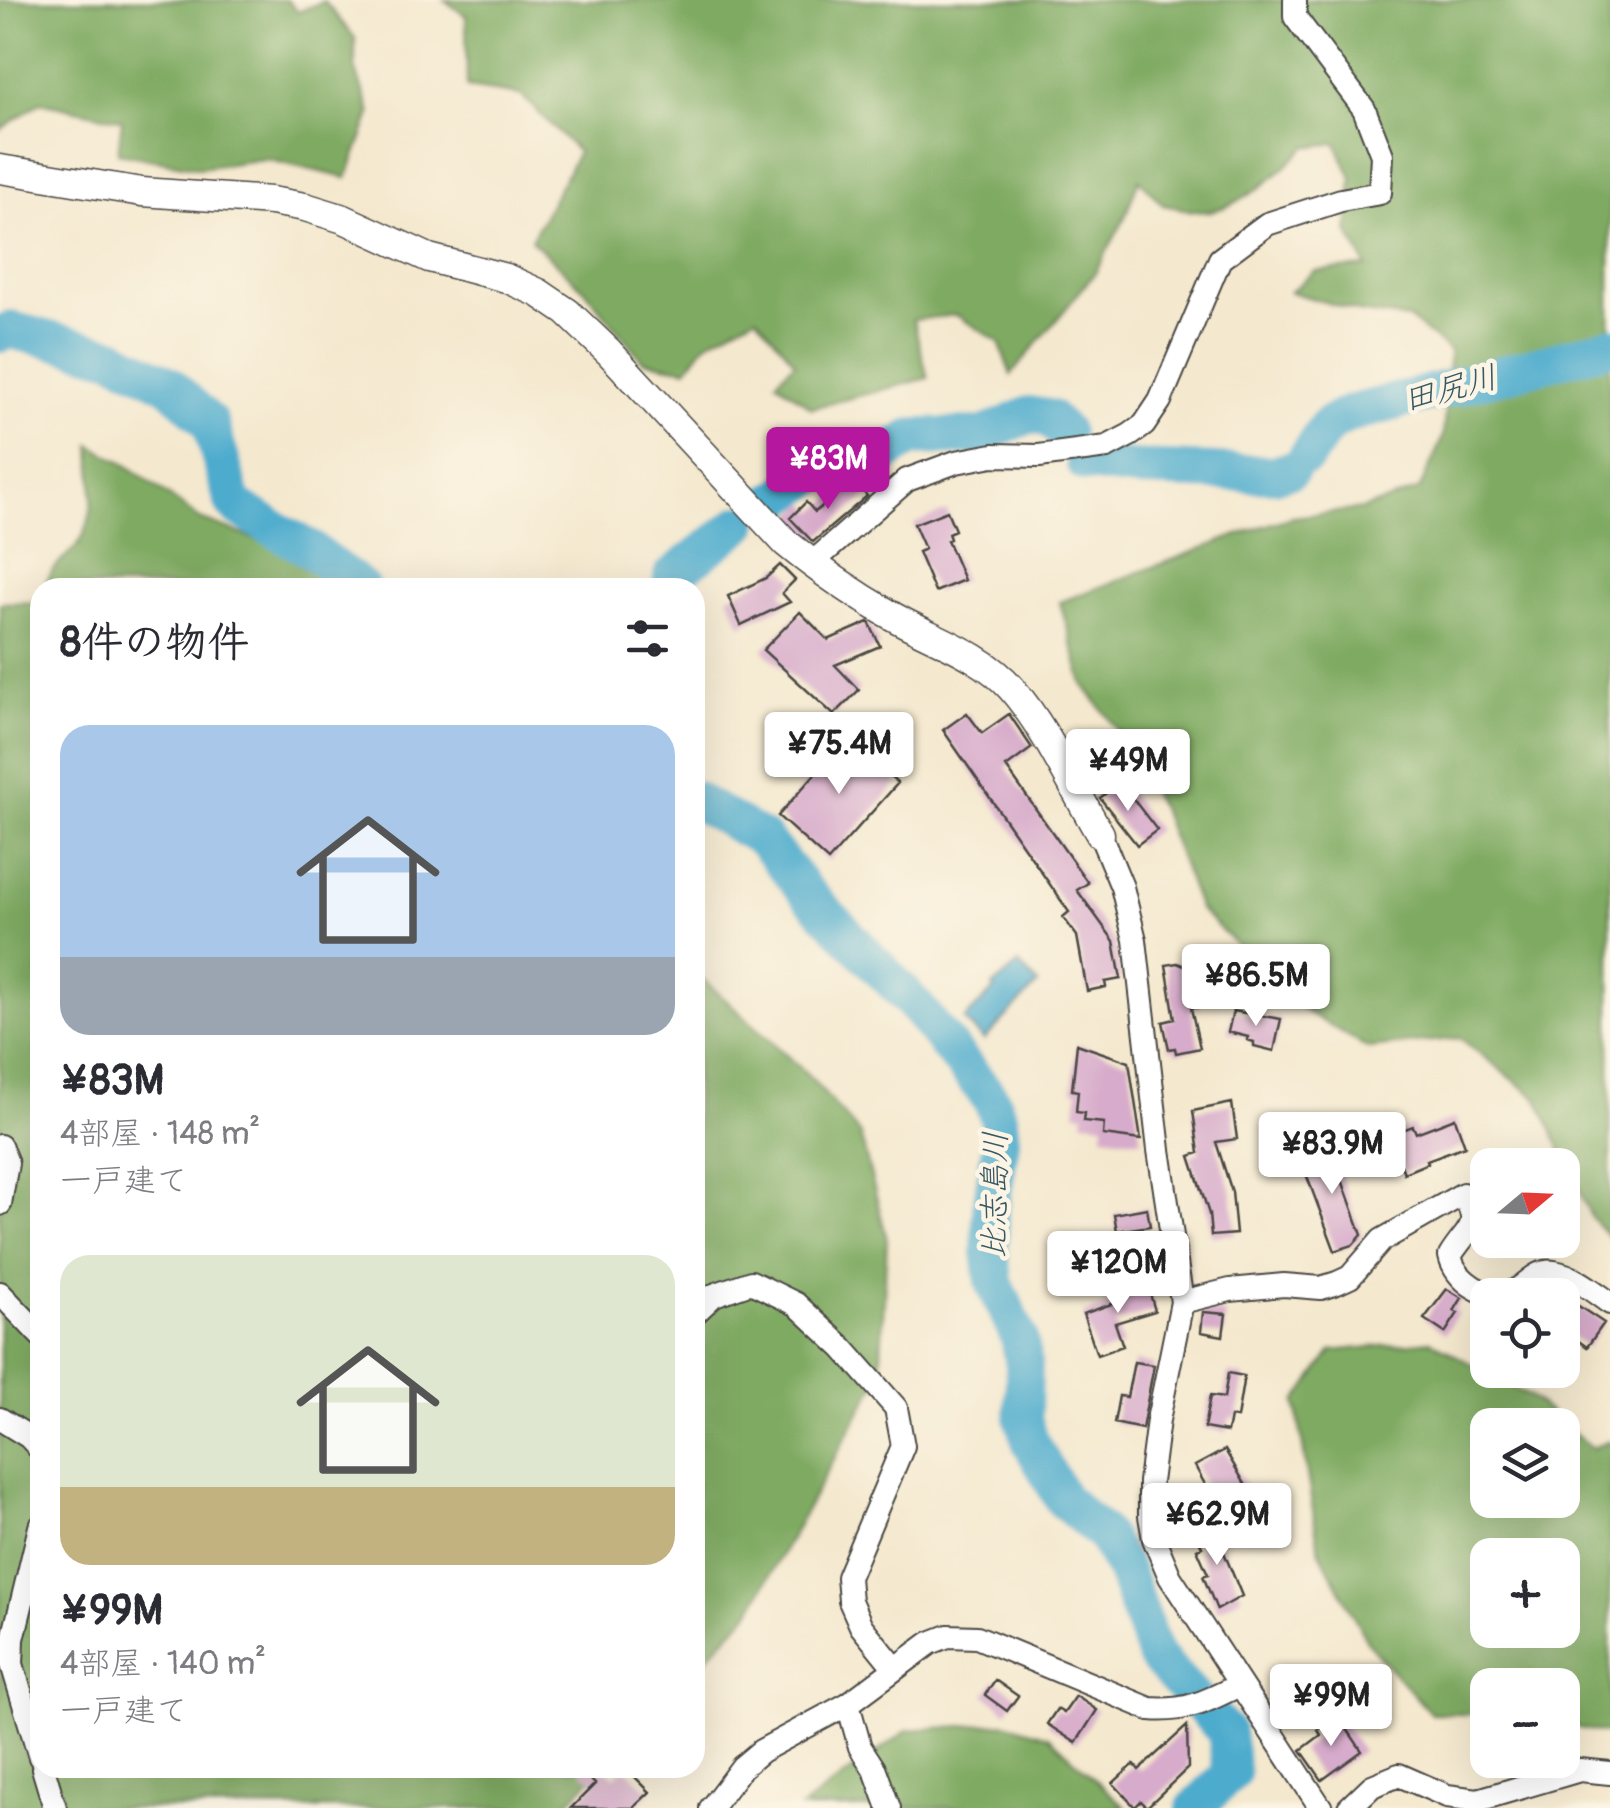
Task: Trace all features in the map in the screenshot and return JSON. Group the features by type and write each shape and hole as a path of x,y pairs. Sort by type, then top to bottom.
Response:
{"street":[{"path":"811,564 907,480 956,462 992,455 1039,456 1106,446 1130,435 1144,425 1160,401 1220,259 1267,224 1341,200 1380,193 1382,155 1364,110 1295,17 1295,0"},
{"path":"0,169 142,192 271,200 305,207 344,219 429,258 506,278 539,293 567,312 609,352 786,543 811,564 897,619 974,659 1011,688 1100,834 1122,887 1134,940 1158,1150 1182,1302 1150,1482 1154,1539 1230,1689 1321,1808"},
{"path":"0,1146 6,1162 0,1204"},
{"path":"1182,1302 1230,1290 1284,1285 1321,1288 1337,1282 1350,1277 1382,1240 1463,1194 1474,1215 1473,1226 1450,1256 1456,1275 1471,1286 1499,1294 1512,1292 1536,1275 1552,1271 1584,1285 1610,1303"},
{"path":"705,1304 714,1295 750,1282 796,1304 843,1348 896,1408 903,1446 848,1577 850,1601 862,1626 895,1668"},
{"path":"0,1292 30,1324"},
{"path":"0,1419 30,1438"},
{"path":"30,1568 13,1639 12,1664 30,1723"},
{"path":"710,1808 742,1767 761,1751 848,1704 930,1644 964,1635 1150,1709 1175,1711 1191,1707 1230,1689"},
{"path":"848,1704 860,1747 875,1770 889,1808"},
{"path":"1349,1808 1372,1786 1399,1775 1447,1796 1478,1800 1580,1770 1610,1773"},
{"path":"46,1778 55,1808"}],"green space":[{"path":"0,0 287,0 298,12 324,1 355,38 355,68 371,114 347,178 265,159 199,168 118,153 122,120 41,102 0,130"},
{"path":"444,0 1610,0 1610,1238 1591,1217 1580,1193 1580,1148 1560,1148 1538,1099 1460,1038 1368,1048 1307,1012 1199,909 1163,814 1122,736 1083,684 1060,602 1257,528 1293,517 1363,509 1419,490 1443,437 1450,351 1409,319 1359,312 1290,292 1315,271 1367,267 1348,232 1352,178 1336,143 1305,147 1263,185 1211,211 1163,205 1139,179 1123,222 1095,273 1011,375 999,342 956,315 913,320 928,378 812,408 776,381 795,362 756,316 706,343 687,369 643,361 584,289 531,240 578,152 521,95 467,87 466,16"},
{"path":"91,445 128,466 200,519 266,543 321,578 49,578 82,538 90,516"},
{"path":"30,602 30,1778 592,1778 563,1808 0,1808 0,603"},
{"path":"705,981 808,1075 860,1134 887,1239 880,1376 749,1613 705,1659"},
{"path":"1431,1341 1470,1363 1470,1388 1514,1388 1535,1400 1544,1408 1470,1408 1470,1518 1580,1518 1580,1438 1592,1448 1610,1441 1610,1734 1580,1728 1580,1668 1470,1668 1470,1714 1431,1714 1368,1643 1319,1550 1296,1402 1332,1351"},
{"path":"1005,1723 1049,1736 1126,1808 801,1808 908,1730"}],"water":[{"path":"1019,964 1038,984 984,1040 964,1020 995,989 993,986"}],"building":[{"path":"853,481 867,496 813,542 790,518 806,502 815,512"},
{"path":"947,511 955,530 948,533 947,540 964,580 935,592 918,552 925,549 914,524"},
{"path":"780,565 795,580 782,593 790,602 741,625 728,596 766,578"},
{"path":"800,612 828,640 869,622 880,646 835,665 859,690 834,715 763,650"},
{"path":"967,713 982,733 1009,714 1032,748 1006,767 1088,883 1077,890 1114,941 1121,979 1087,991 1077,936 1063,917 1069,912 943,730"},
{"path":"852,732 883,761 879,765 898,783 828,861 778,816"},
{"path":"1120,782 1157,830 1137,845 1100,798"},
{"path":"1177,963 1192,969 1195,976 1200,1007 1191,1008 1200,1048 1176,1053 1175,1048 1169,1049 1163,1022 1175,1019 1166,965"},
{"path":"1233,1011 1281,1019 1274,1051 1254,1046 1248,1037 1228,1032"},
{"path":"1077,1044 1129,1062 1141,1140 1103,1135 1104,1123 1083,1121 1084,1113 1076,1112 1078,1091 1072,1090"},
{"path":"1232,1103 1237,1139 1216,1142 1232,1192 1236,1234 1211,1236 1209,1214 1190,1156 1199,1153 1193,1111"},
{"path":"1455,1118 1465,1146 1404,1173 1389,1135 1413,1126 1416,1133"},
{"path":"1336,1145 1342,1162 1338,1163 1342,1180 1362,1235 1353,1245 1335,1251 1300,1158"},
{"path":"1147,1208 1150,1226 1117,1231 1114,1214"},
{"path":"1146,1280 1155,1311 1115,1323 1123,1346 1097,1355 1083,1314 1123,1300 1119,1287"},
{"path":"1447,1289 1462,1298 1445,1333 1424,1319"},
{"path":"1580,1307 1604,1323 1587,1347 1580,1342"},
{"path":"1203,1312 1226,1314 1223,1336 1201,1332"},
{"path":"1134,1362 1154,1365 1142,1429 1114,1423 1119,1396 1127,1397"},
{"path":"1228,1373 1244,1376 1237,1418 1230,1417 1227,1432 1204,1428 1210,1396 1224,1398"},
{"path":"1225,1450 1251,1494 1224,1508 1212,1485 1207,1488 1195,1466"},
{"path":"1211,1521 1242,1596 1217,1610 1203,1576 1208,1574 1197,1549 1202,1547 1194,1528"},
{"path":"995,1680 1018,1696 1007,1711 985,1695"},
{"path":"1076,1696 1097,1710 1076,1743 1047,1724 1057,1709 1064,1713"},
{"path":"1338,1716 1362,1751 1322,1780 1301,1750 1321,1735 1318,1730"},
{"path":"1187,1726 1188,1768 1147,1807 1141,1801 1135,1807 1113,1783 1134,1764 1139,1770"},
{"path":"589,1778 636,1778 650,1792 633,1808 571,1808 595,1784"}],"waterway":[{"name":"比志島川","path":"0,334 11,330 113,356 170,385 210,423 233,502 311,550 348,578"},
{"name":"田尻川","path":"1307,456 1328,425 1349,414 1610,346"},
{"name":"田尻川","path":"774,501 826,467 865,468 912,437 982,436 1029,415 1049,418 1064,433"},
{"name":"田尻川","path":"1085,463 1135,469 1275,474 1291,470"},
{"name":"田尻川","path":"672,578 740,524"},
{"name":"比志島川","path":"705,806 763,839 808,894 915,1005 991,1099 1001,1140 991,1207 990,1252 994,1282 1019,1338 1024,1365 1023,1419 1031,1444 1064,1501 1104,1535 1125,1572 1155,1656 1226,1732 1231,1773 1195,1808"}]}
